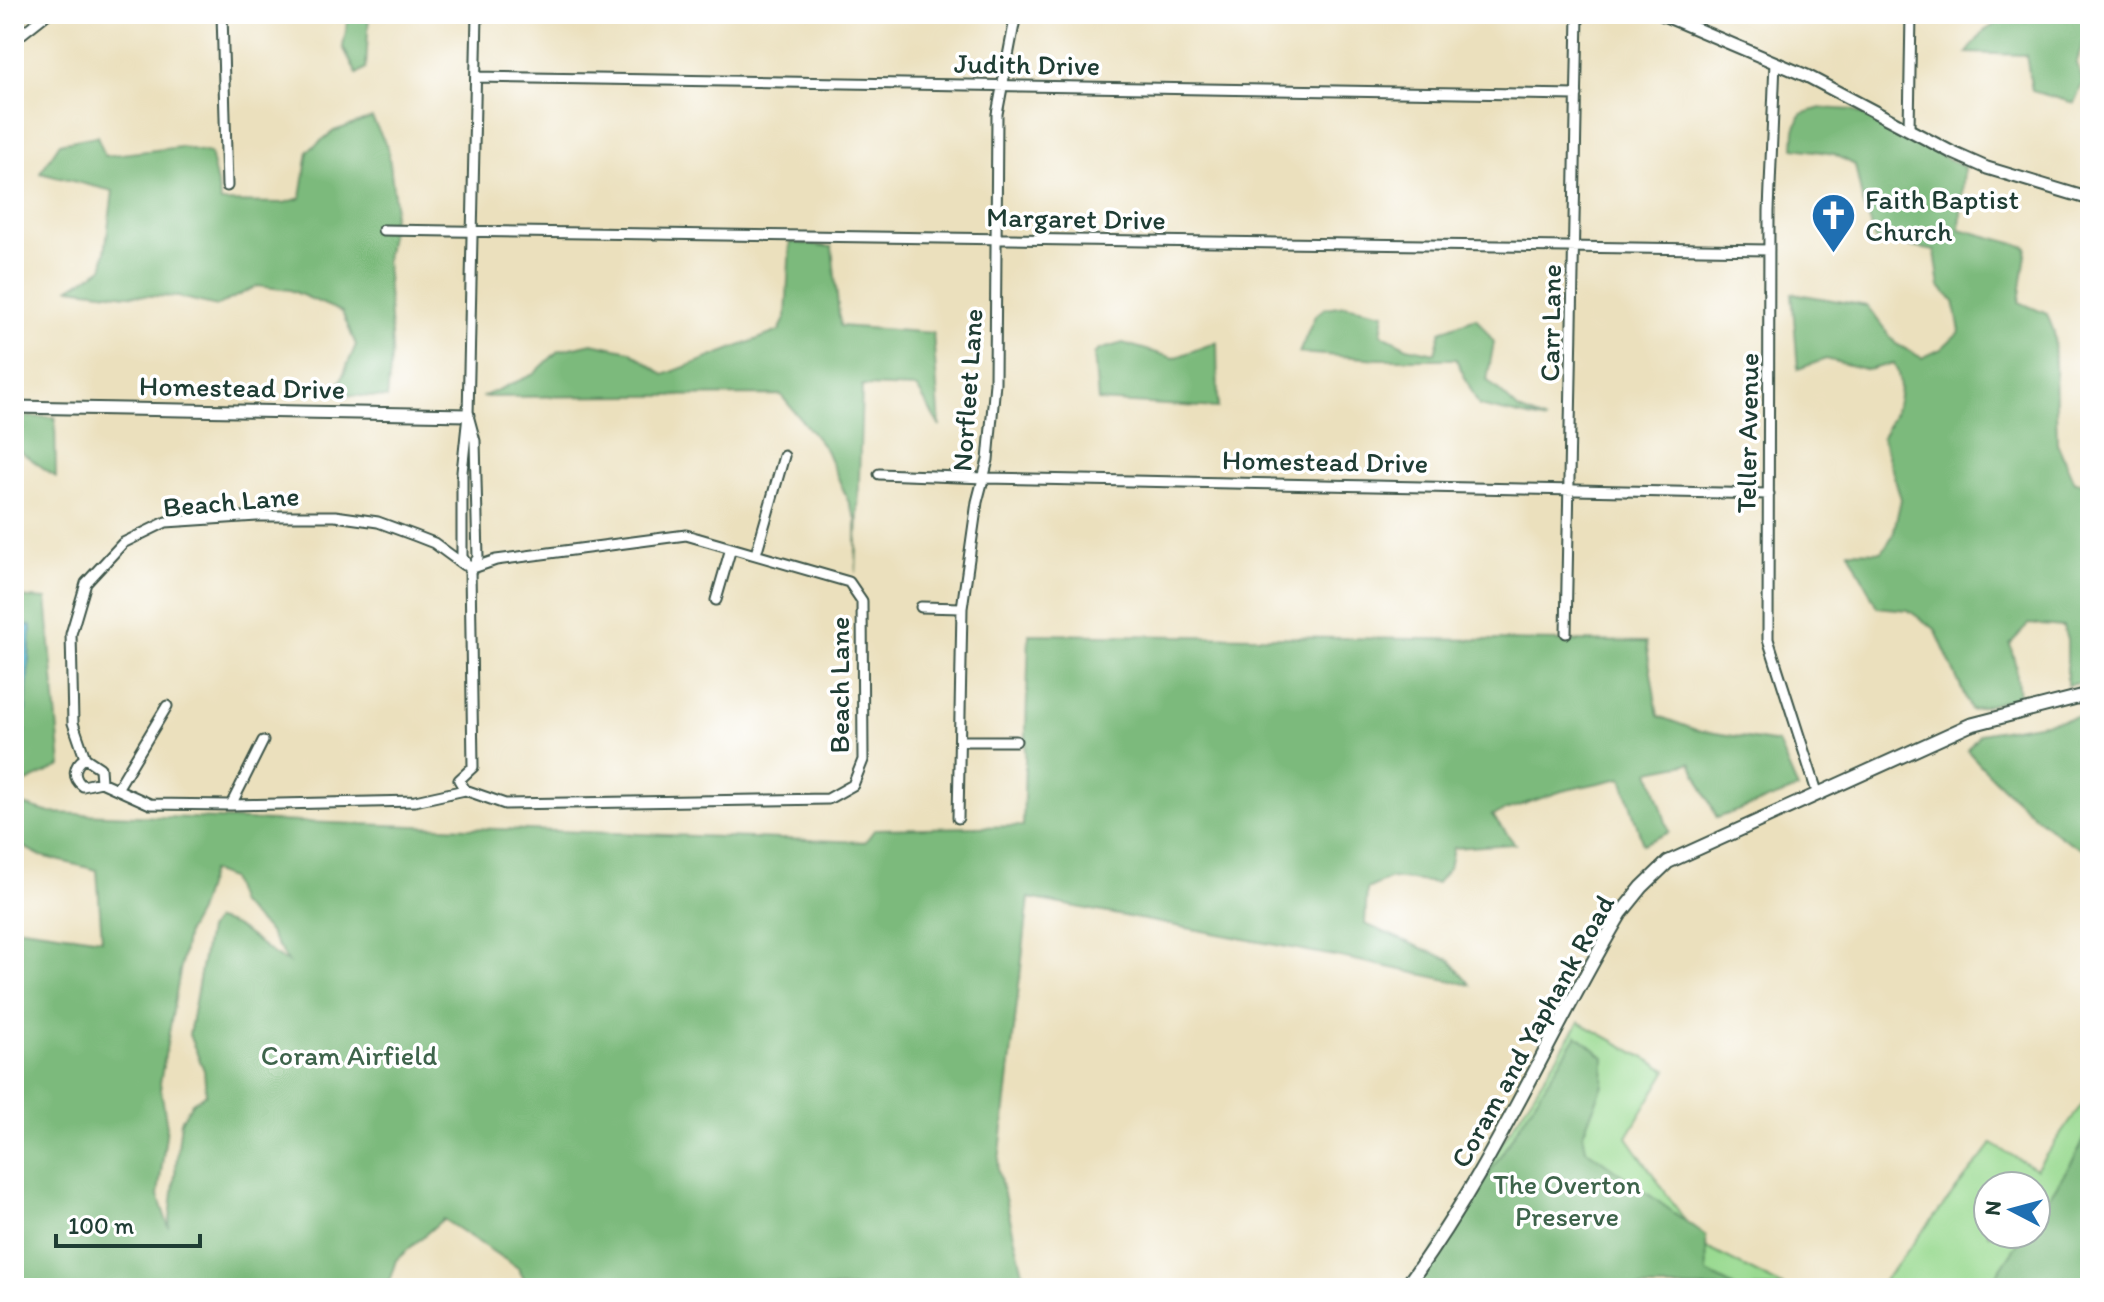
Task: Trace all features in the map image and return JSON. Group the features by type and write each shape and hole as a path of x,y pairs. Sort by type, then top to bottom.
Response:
{"main road":[{"name":"Coram and Yaphank Road","path":"1405,1288 1439,1242 1475,1182 1610,932 1629,902 1668,862 1970,725 2090,694"}],"street":[{"path":"14,68 15,14"},
{"path":"14,39 47,14"},
{"path":"222,14 227,186"},
{"path":"465,790 459,780 473,767 470,569 462,557 462,472 468,415 477,14"},
{"name":"Norfleet Lane","path":"958,818 962,608 977,502 985,478 995,383 997,114 1016,14"},
{"name":"Carr Lane","path":"1566,633 1578,14"},
{"path":"1661,14 1775,62 1987,168 2090,199"},
{"path":"1909,128 1911,14"},
{"name":"Teller Avenue","path":"1775,62 1769,250 1768,639 1818,795"},
{"name":"Judith Drive","path":"476,77 1577,95"},
{"name":"Margaret Drive","path":"383,230 1769,250"},
{"name":"Homestead Drive","path":"14,407 468,415"},
{"path":"756,554 784,456"},
{"name":"Homestead Drive","path":"879,474 1769,494"},
{"name":"Beach Lane","path":"85,758 75,768 77,781 83,786 101,782 150,804 415,801 465,790 505,804 828,799 853,785 863,760 862,601 849,582 686,535 496,560 470,569 434,543 378,522 335,516 257,516 166,522 123,543 86,583 71,634 73,723 85,758 100,768 101,782"},
{"path":"716,600 731,548"},
{"path":"921,607 962,608"},
{"path":"117,789 167,706"},
{"path":"231,805 263,741"},
{"path":"960,741 1016,741"}],"green space":[{"path":"349,14 369,14 366,68 357,74 343,47"},
{"path":"2013,14 2090,14 2090,25 2076,62 2083,83 2074,103 2032,91 2026,55 1967,53 1984,31"},
{"path":"1821,108 1853,110 1964,167 1960,229 2027,247 2019,302 2047,314 2054,332 2057,443 2074,482 2090,483 2090,682 2067,685 2067,640 2063,627 2029,624 2010,644 2019,697 1971,710 1935,629 1908,610 1877,607 1849,551 1882,552 1893,535 1901,499 1882,437 1898,401 1898,373 1894,363 1868,370 1826,359 1798,369 1792,293 1867,306 1896,344 1922,358 1941,349 1960,331 1954,301 1940,287 1935,251 1875,240 1855,165 1834,154 1794,148 1795,130 1801,114"},
{"path":"372,118 388,148 395,203 386,260 392,349 387,398 335,394 356,345 342,312 290,290 257,286 217,306 179,297 70,288 103,268 113,191 40,173 60,143 97,136 105,156 181,147 210,153 221,202 284,203 301,198 308,151 334,131"},
{"path":"790,242 832,247 840,326 933,333 940,427 917,388 862,386 856,573 856,519 826,450 781,395 482,397 534,374 558,351 592,343 630,351 664,375 779,331 786,317"},
{"path":"1345,305 1384,313 1381,334 1407,347 1435,353 1441,331 1476,318 1494,342 1487,380 1519,410 1546,421 1479,406 1456,359 1380,359 1299,353 1315,316 1325,308"},
{"path":"1217,342 1218,408 1098,401 1094,354 1099,350 1123,343 1174,358"},
{"path":"14,417 55,417 56,477 14,447"},
{"path":"14,597 46,599 61,766 14,788 14,751 23,751 31,626 14,625"},
{"name":"Coram Airfield","path":"1029,634 1646,642 1658,716 1696,730 1778,743 1798,789 1717,818 1691,763 1650,771 1669,832 1643,844 1622,778 1562,791 1492,815 1515,844 1453,848 1449,868 1437,883 1391,878 1367,889 1365,924 1450,960 1471,985 1029,898 998,1170 1027,1288 529,1288 518,1268 443,1219 396,1260 387,1288 14,1288 14,927 102,939 97,870 41,856 14,842 14,802 50,813 865,842 875,829 1023,826","holes":["211,871 230,878 239,904 268,931 288,962 237,927 215,920 208,930 189,1035 204,1070 206,1094 192,1103 181,1121 169,1228 158,1195 167,1127 160,1083 187,932 198,912"]},
{"path":"2090,715 2090,853 2043,822 1992,777 1967,750 1980,734"},
{"name":"The Overton Preserve","path":"1579,1022 1667,1070 1627,1137 1703,1246 1786,1288 1410,1288"},
{"name":"The Overton Preserve","path":"1577,1035 1604,1057 1603,1085 1583,1133 1586,1149 1706,1236 1707,1273 1736,1288 1416,1288"},
{"path":"2090,1093 2090,1288 1878,1288 1992,1144 2036,1169"},
{"path":"2090,1125 2090,1288 1988,1288 2013,1250 2052,1250 2052,1192 2075,1157"}],"water":[{"path":"14,625 31,626 23,751 14,751"}],"place":[{"name":"Faith Baptist Church","path":"1834,254"}]}
